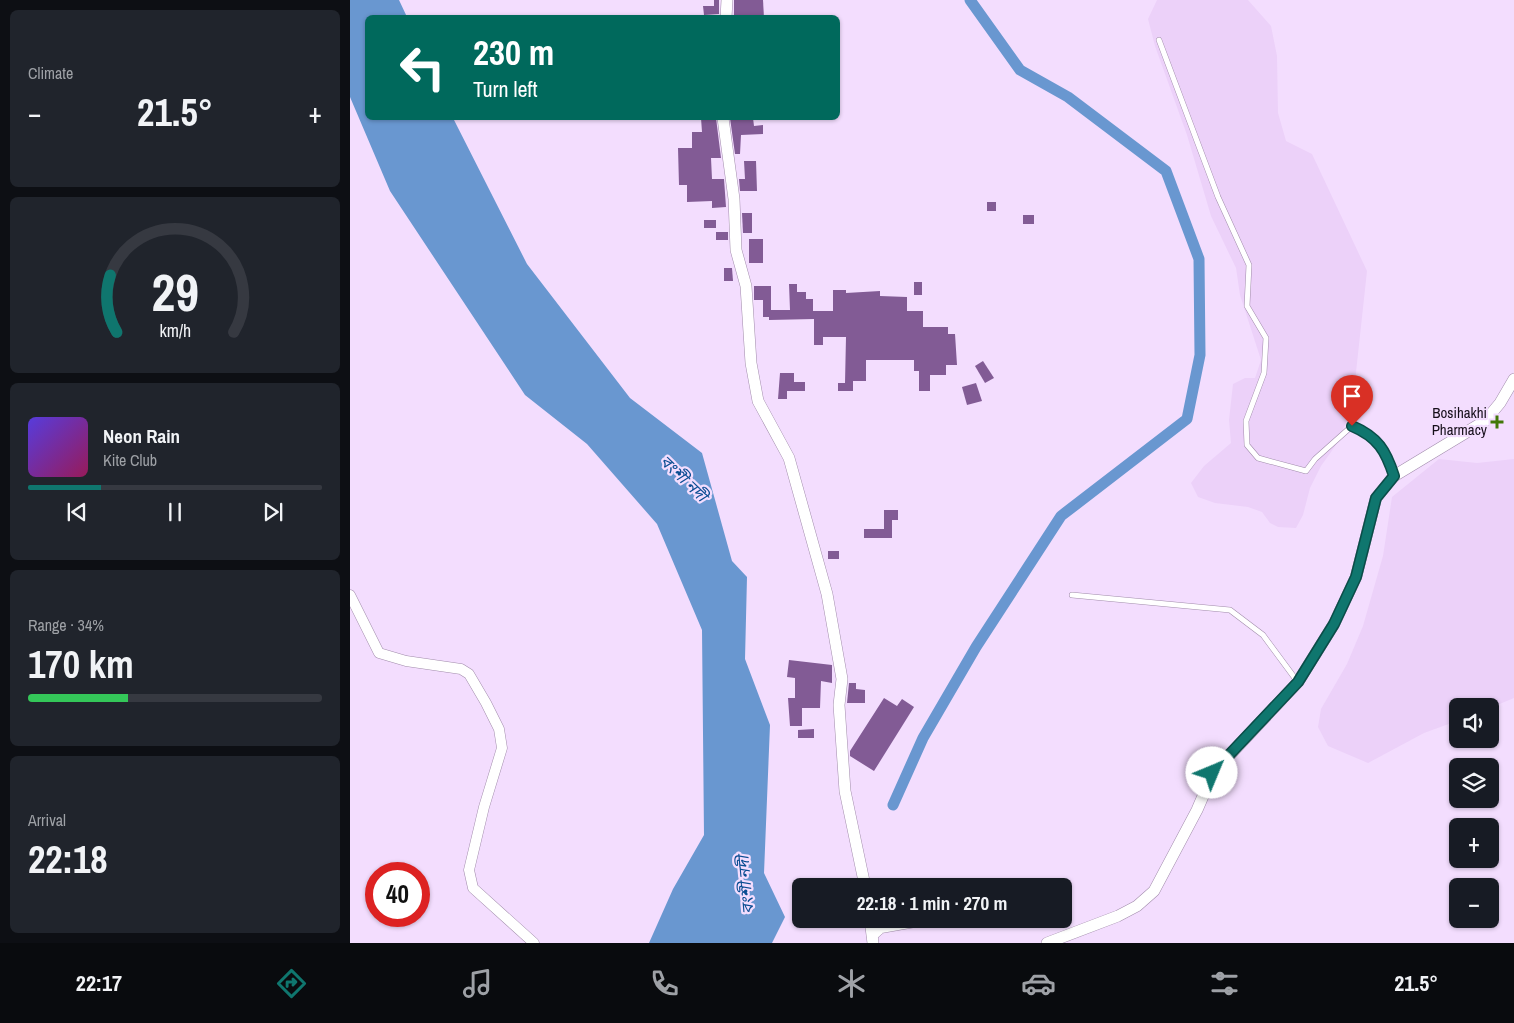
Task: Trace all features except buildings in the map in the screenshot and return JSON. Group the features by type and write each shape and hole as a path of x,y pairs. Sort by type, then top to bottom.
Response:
{"street":[{"path":"726,15 727,0"},
{"path":"723,120 734,199 736,250 746,286 751,363 758,401 789,458 828,594 842,679 839,705 845,791 863,878"},
{"path":"1047,943 1118,916 1137,906 1154,891 1197,810 1212,773 1298,682 1334,624 1356,577 1376,498 1394,476 1485,421 1500,403 1514,379"},
{"path":"350,595 379,652 406,661 461,669 469,674 486,703 499,729 502,748 484,807 469,870 473,888 534,943"},
{"path":"873,939 881,928"}],"lane":[{"path":"1160,40 1218,197 1249,265 1247,306 1266,338 1264,373 1246,421 1247,445 1258,458 1306,471 1315,459 1352,426 1368,433 1387,454 1394,476"},
{"path":"1072,596 1230,610 1263,635 1298,682"}],"shaded area":[{"path":"1157,0 1248,0 1271,26 1277,56 1278,113 1286,141 1312,154 1367,271 1352,409 1336,445 1321,466 1310,488 1303,515 1296,528 1278,527 1270,523 1262,512 1248,507 1215,503 1198,497 1191,483 1204,466 1231,443 1229,420 1233,384 1245,378 1255,378 1261,360 1240,295 1236,268 1211,216 1187,135 1155,46 1148,19"},
{"path":"1439,459 1477,463 1514,459 1514,698 1499,704 1499,698 1449,698 1449,724 1424,733 1368,763 1328,746 1318,727 1321,709 1347,664 1363,626 1383,556 1392,497"}],"water":[{"name":"বংশী নদী","path":"350,0 399,0 406,15 365,15 365,120 454,120 527,264 630,398 702,453 732,561 747,577 745,659 770,725 764,873 785,917 772,943 649,943 673,889 704,835 702,630 657,524 587,444 525,395 390,191 350,97"}],"waterway":[{"path":"893,805 923,738 976,647 1061,516 1187,419 1200,355 1199,259 1166,171 1068,97 1020,70 970,0"}],"place":[{"name":"Bosihakhi Pharmacy","path":"1497,422"}],"route":[{"path":"1212,773 1298,682 1334,624 1356,577 1376,498 1394,476 1387,454 1368,433 1352,426"}]}
